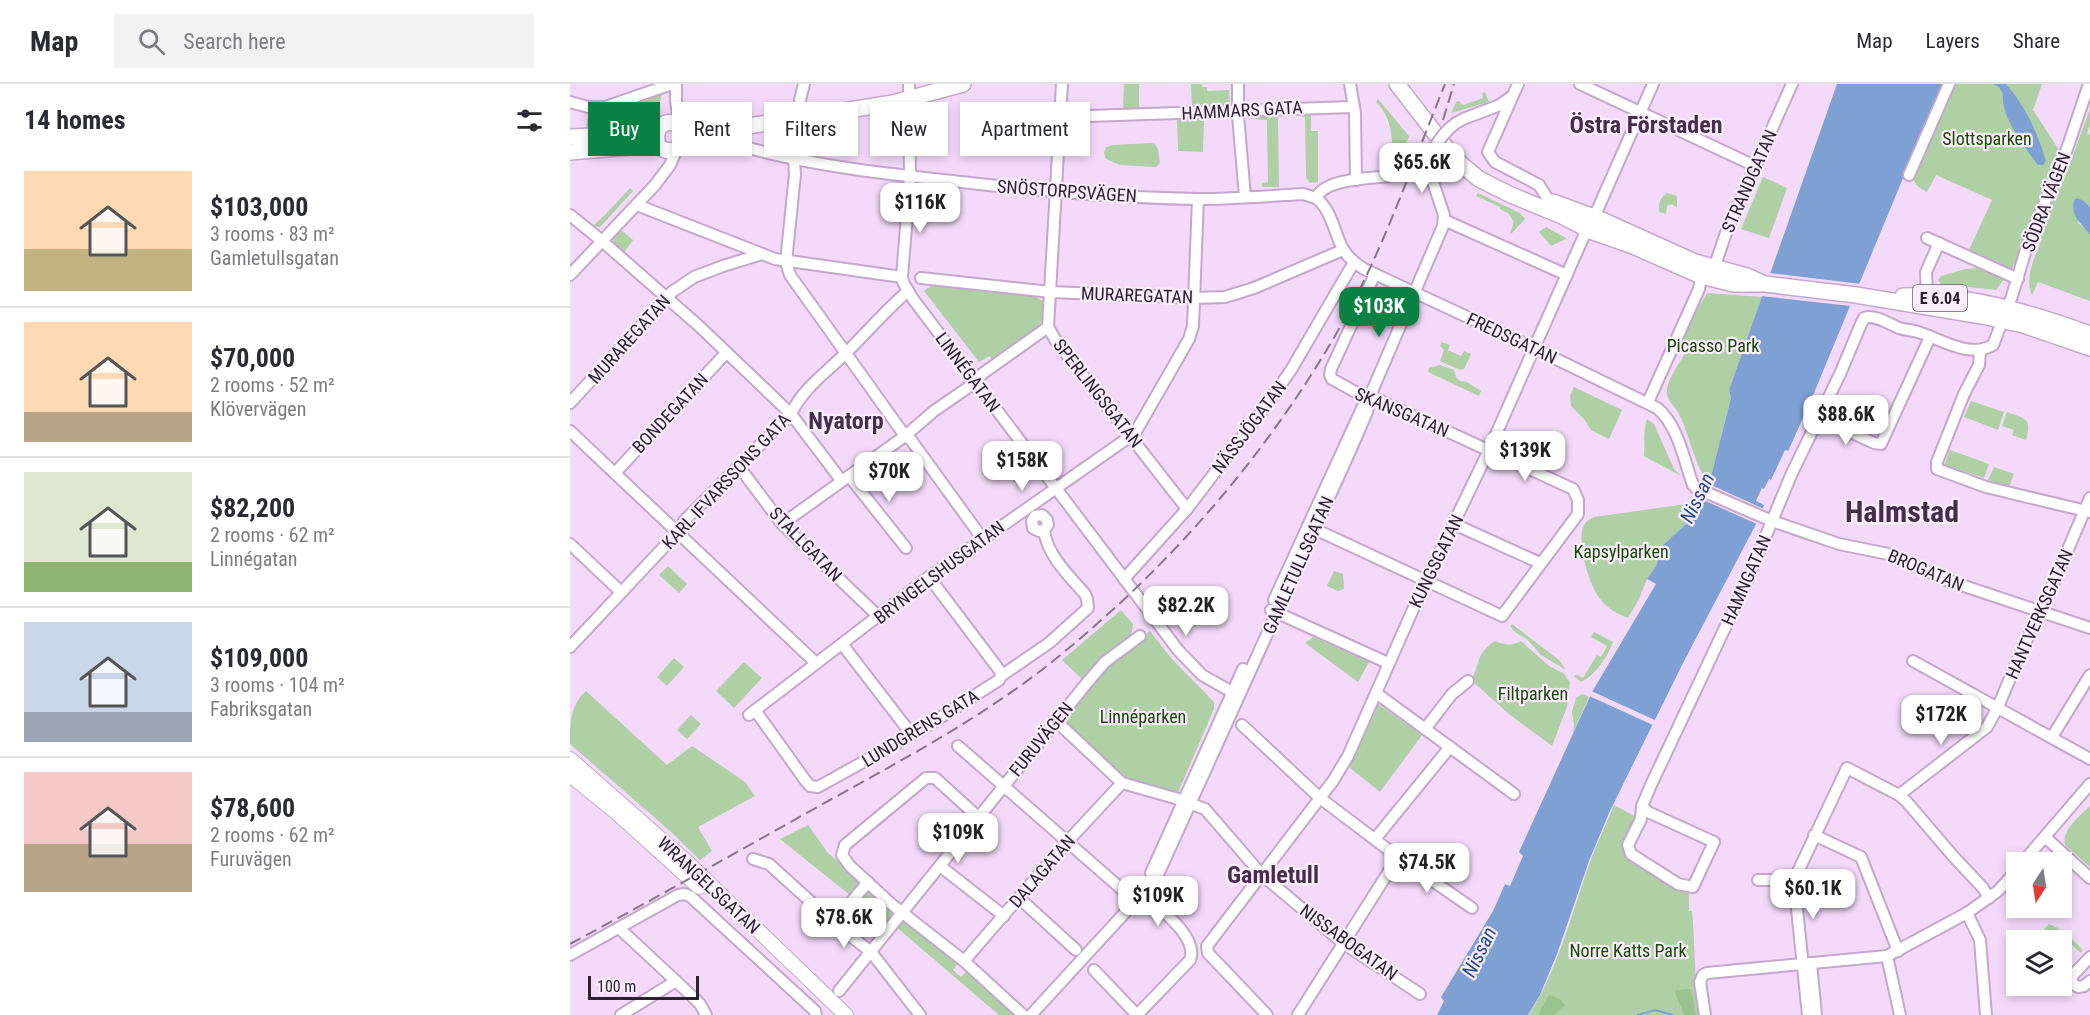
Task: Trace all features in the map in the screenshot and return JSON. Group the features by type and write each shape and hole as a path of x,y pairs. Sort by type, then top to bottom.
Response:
{"highway":[{"path":"858,104 909,92 963,84"},
{"name":"E 6.04","path":"1397,84 1455,159 1511,195 1558,208 1596,213 1612,219 1636,241"},
{"name":"E 6.04","path":"1410,84 1480,174"},
{"path":"570,137 672,140"},
{"path":"570,152 672,140"},
{"name":"E 6.04","path":"1558,208 1587,229 1636,241"},
{"name":"E 6.04","path":"1558,208 1607,231 1710,271 1746,276 1765,285 2006,314 2090,334"},
{"name":"E 6.04","path":"1863,296 1927,297 1986,302 2006,314 2090,348"}],"main road":[{"name":"WRANGELSGATAN","path":"570,759 688,863 846,1015"},
{"name":"WRANGELSGATAN","path":"570,775 681,870 832,1015"}],"street":[{"path":"570,102 588,107 605,107 674,84 676,101 662,176 570,275"},
{"path":"800,100 804,84"},
{"name":"SPERLINGSGATAN","path":"1061,102 1062,84"},
{"path":"1238,84 1245,197"},
{"path":"1350,84 1356,180"},
{"path":"1518,84 1488,152 1495,162 1539,185 1558,208"},
{"path":"1580,84 1755,166"},
{"path":"1596,213 1653,84"},
{"name":"STRANDGATAN","path":"1648,402 1697,294 1710,271 1792,84"},
{"path":"1909,175 1948,84"},
{"name":"SÖDRA VÄGEN","path":"1980,350 1993,345 2006,314 2028,243 2067,149 2089,84"},
{"name":"LINNÉGATAN","path":"909,92 910,177 903,282 1184,657 1202,675 1232,692"},
{"path":"1511,96 1500,105 1458,120 1450,127 1431,155 1429,174 1441,203 1444,220 1567,276"},
{"name":"HAMMARS GATA","path":"1090,116 1353,107"},
{"name":"SNÖSTORPSVÄGEN","path":"752,149 793,160 910,177 1056,192 1198,199 1303,194 1316,198"},
{"path":"793,156 795,174 786,262 790,275 845,354 982,538"},
{"name":"SPERLINGSGATAN","path":"1058,156 1048,327 1056,341 1187,509"},
{"path":"1316,198 1319,191 1328,186 1389,176"},
{"name":"FREDSGATAN","path":"1316,198 1326,209 1343,249 1354,262 1375,274 1648,402 1663,412 1693,485 1701,490"},
{"name":"BRYNGELSHUSGATAN","path":"752,713 982,538 1138,429 1189,339 1193,326 1198,199"},
{"path":"637,205 786,262 902,277"},
{"path":"570,215 666,297 791,414 906,548"},
{"name":"GAMLETULLSGATAN","path":"1031,1015 1143,893 1187,802 1311,527 1361,408 1370,396 1444,220"},
{"name":"KUNGSGATAN","path":"1267,1015 1208,953 1209,942 1320,798 1348,756 1489,450 1587,229"},
{"path":"1927,238 2018,279"},
{"path":"1927,297 1926,272 1939,243"},
{"name":"MURAREGATAN","path":"921,278 1051,292 1194,298 1225,297 1235,295 1343,249"},
{"name":"MURAREGATAN","path":"570,403 666,297 694,277 763,254"},
{"name":"NÄSSJÖGATAN","path":"1124,579 1187,509 1291,370 1354,262"},
{"name":"SKANSGATAN","path":"1375,274 1331,369 1331,377 1334,381 1359,394 1370,396 1573,489 1578,500 1578,514 1540,563"},
{"name":"KARL IFVARSSONS GATA","path":"570,647 678,532 684,522 791,414 796,403 886,310 908,291"},
{"name":"HAMNGATAN","path":"1642,806 1648,812 1714,842 1693,887 1678,884 1631,854 1628,849 1641,819 1642,806 1747,581 1792,473 1840,374 1864,318 1871,316 1930,337"},
{"path":"782,524 1048,327"},
{"path":"1818,417 1874,443 1881,444 1930,337 1965,350 1980,350 1979,365 1964,394 1936,466 1940,470 1986,487 2087,512"},
{"name":"BONDEGATAN","path":"615,473 726,353"},
{"path":"570,431 816,663"},
{"name":"STALLGATAN","path":"738,468 782,524 878,616"},
{"name":"BROGATAN","path":"1701,490 1760,517 1839,544 1893,555 1943,579 2090,628"},
{"name":"HANTVERKSGATAN","path":"1899,795 1987,727 2087,512 2090,498"},
{"path":"1311,527 1502,616 1540,563 1454,524"},
{"path":"929,577 1001,676 1049,643 1088,608 1087,598 1056,558 1045,537 1044,530"},
{"path":"570,544 621,592"},
{"path":"1273,611 1389,663"},
{"name":"GAMLETULLSGATAN","path":"1187,802 1232,692 1273,611"},
{"name":"FURUVÄGEN","path":"839,991 1055,720 1105,662 1140,636"},
{"path":"842,644 912,735"},
{"path":"1913,661 2090,759"},
{"path":"2052,737 2090,675"},
{"name":"LUNDGRENS GATA","path":"752,713 805,780 814,787 820,786 912,735 999,680 1001,676"},
{"path":"1425,729 1452,694 1467,681"},
{"path":"1376,693 1514,794"},
{"name":"NISSABOGATAN","path":"1055,720 1122,783 1205,809 1262,875 1343,943 1420,994"},
{"path":"1242,725 1320,798 1398,857 1472,908"},
{"path":"958,746 1126,893"},
{"path":"1375,839 1450,747"},
{"path":"1816,1015 1794,880 1847,768 1899,795 1983,888 1989,898"},
{"path":"978,817 935,778 926,778 845,845 842,855 850,866 868,882 964,961 1023,1015"},
{"name":"DALAGATAN","path":"964,961 1067,842 1122,783"},
{"path":"2032,852 2090,784"},
{"path":"1814,835 1861,857 1898,951"},
{"path":"2045,837 2090,878"},
{"path":"1298,1015 1398,857"},
{"path":"753,859 769,864 834,923 871,952 920,1015"},
{"path":"940,866 1004,916"},
{"path":"1758,880 1794,880"},
{"path":"1706,1015 1700,982 1703,975 1707,973 1887,956 1967,913 1989,898 2006,881"},
{"path":"834,923 868,882"},
{"path":"1094,970 1137,1015 1190,960 1192,952 1183,932 1143,893"},
{"name":"WRANGELSGATAN","path":"619,928 678,895 690,896 815,1011 816,1015"},
{"path":"1018,898 1076,950"},
{"path":"1967,913 1980,940 1986,1015"},
{"path":"570,955 619,928 700,1004 706,1015"},
{"path":"1887,956 1900,1015"},
{"path":"2090,957 2071,979 2078,987 2090,981"},
{"path":"1807,964 1808,1015"},
{"path":"621,1015 676,981"}],"green space":[{"path":"1124,84 1139,84 1139,110 1123,110"},
{"path":"1191,84 1202,84 1202,87 1207,87 1207,91 1229,90 1230,105 1192,107"},
{"name":"Slottsparken","path":"1952,84 2042,84 2033,110 2061,153 2012,269 1968,252 1992,200 1936,175 1927,192 1918,186 1913,177"},
{"path":"1485,92 1489,102 1451,113 1456,102 1459,101 1463,105 1483,98 1482,93"},
{"path":"656,94 662,94 660,102 635,102"},
{"path":"1378,99 1409,136 1396,176 1393,176 1390,127 1376,102"},
{"name":"Slottsparken","path":"2090,109 2090,126 2087,133 2090,135 2090,207 2084,201 2078,223 2090,235 2090,301 2038,282 2032,295 2030,274 2042,239 2037,237 2072,158"},
{"path":"1302,114 1311,114 1311,131 1318,131 1318,182 1310,183 1306,178 1305,117 1302,117"},
{"path":"1278,115 1279,187 1262,187 1262,183 1268,182 1267,120 1251,119 1251,116"},
{"path":"1177,119 1204,119 1203,152 1178,151"},
{"path":"1155,144 1158,149 1160,163 1156,167 1120,165 1106,159 1104,153 1106,147 1113,145"},
{"path":"1763,177 1787,188 1769,238 1741,229"},
{"path":"630,188 633,191 600,227 593,226 605,215"},
{"path":"1478,193 1520,213 1525,219 1511,234 1514,222 1508,213 1476,196"},
{"path":"1667,193 1677,196 1677,207 1671,204 1667,206 1666,214 1659,212 1659,209 1662,198"},
{"path":"1546,227 1566,239 1551,246 1539,232"},
{"path":"621,230 633,240 623,254 613,245 614,238"},
{"path":"1978,268 2004,279 1996,290 1941,284 1938,280 1941,276"},
{"path":"935,283 1034,296 1043,301 1043,318 1027,338 994,363 990,356 979,362 924,291"},
{"name":"Picasso Park","path":"1707,293 1762,297 1729,390 1731,398 1709,484 1700,468 1679,414 1667,394 1670,378 1684,355 1680,344"},
{"path":"1442,342 1450,345 1448,350 1461,356 1464,351 1471,354 1464,369 1460,370 1440,361 1444,350 1440,346"},
{"path":"1440,365 1454,370 1460,381 1467,382 1481,391 1479,396 1428,372 1429,368"},
{"path":"1574,387 1622,410 1609,439 1591,430 1571,406 1570,395"},
{"path":"1971,401 2004,412 1998,430 1964,417"},
{"path":"2007,412 2026,420 2028,427 2026,440 2012,435 2014,430 2002,426"},
{"path":"1647,419 1654,424 1674,469 1681,476 1644,456"},
{"path":"1950,450 1989,464 1984,478 1944,465"},
{"path":"1994,467 2014,474 2009,487 1988,480"},
{"name":"Kapsylparken","path":"1694,503 1687,523 1662,546 1656,566 1628,618 1607,606 1596,593 1585,563 1582,532 1586,522 1594,517"},
{"path":"668,566 687,584 679,593 659,575"},
{"path":"1334,571 1343,574 1344,589 1338,591 1327,586"},
{"path":"1121,610 1133,624 1131,637 1084,681 1062,660"},
{"path":"1512,624 1559,660 1566,670 1541,655 1528,640 1515,632 1510,626"},
{"name":"Linnéparken","path":"1150,631 1171,658 1214,702 1214,709 1177,795 1123,779 1062,723 1064,715 1107,665"},
{"path":"1594,632 1613,642 1600,665 1581,682 1574,676 1583,678 1597,655 1601,657 1607,646 1591,637"},
{"path":"1313,637 1369,662 1358,682 1305,643"},
{"name":"Filtparken","path":"1495,641 1515,644 1521,641 1549,666 1563,673 1570,682 1567,707 1552,746 1510,715 1471,680 1481,654"},
{"path":"674,658 684,667 667,686 657,677"},
{"path":"744,662 762,678 734,708 716,691"},
{"path":"586,691 667,765 692,746 745,782 755,796 698,827 712,851 700,860 570,744 574,709"},
{"path":"1582,694 1589,697 1573,733 1572,712 1576,698"},
{"path":"1378,704 1422,735 1380,792 1349,767"},
{"path":"691,715 701,724 687,739 677,730"},
{"name":"Norre Katts Park","path":"1614,805 1640,819 1624,856 1689,890 1696,985 1701,1015 1529,1015 1556,961 1592,858"},
{"path":"2090,806 2090,867 2065,845 2065,839 2072,824"},
{"path":"808,825 828,853 862,882 851,896 780,839"},
{"path":"866,891 870,891 894,911 895,916 888,926 857,899"},
{"path":"903,918 958,963 953,970 961,977 967,971 1014,1015 999,1015 895,926"},
{"path":"2049,924 2062,930 2043,930"},
{"path":"2072,939 2083,950 2081,953 2072,945"},
{"path":"1691,989 1696,1015 1684,1015 1675,992"},
{"path":"1549,995 1560,999 1565,1005 1554,1015 1538,1015"}],"water":[{"name":"Nissan","path":"1837,84 1942,84 1814,393 1754,528 1683,663 1609,813 1540,995 1528,1015 1437,1015 1444,1001 1441,997 1493,911 1505,884 1510,886 1523,856 1519,852 1592,692 1656,584 1647,579 1656,566 1662,546 1687,523 1694,503 1702,501 1709,484 1731,398 1729,390"},
{"path":"1993,84 2006,84 2019,102 2039,140 2046,161 2043,165 2038,165 2014,131 2005,112 2003,94 1999,87"},
{"path":"2077,198 2090,207 2090,235 2075,215 2073,206"}],"pier":[{"path":"1769,273 1861,284 1851,306 1761,296"},
{"path":"1785,450 1789,451 1787,456 1789,457 1765,508 1756,501 1762,488 1764,489 1769,479 1771,480"},
{"path":"1709,484 1764,509 1757,524 1701,499"},
{"path":"1589,690 1657,721 1655,726 1587,695"}],"waterway":[{"path":"1638,1015 1655,1010 1673,1015"}],"railway":[{"path":"570,944 881,772 969,720 1053,661 1134,590 1208,513 1242,472 1274,430 1332,341 1380,247 1445,84"},
{"path":"1443,120 1454,84"}],"district":[{"name":"Östra Förstaden","path":"1646,125"},
{"name":"Nyatorp","path":"846,421"},
{"name":"Halmstad","path":"1902,511"},
{"name":"Gamletull","path":"1273,875"}]}
